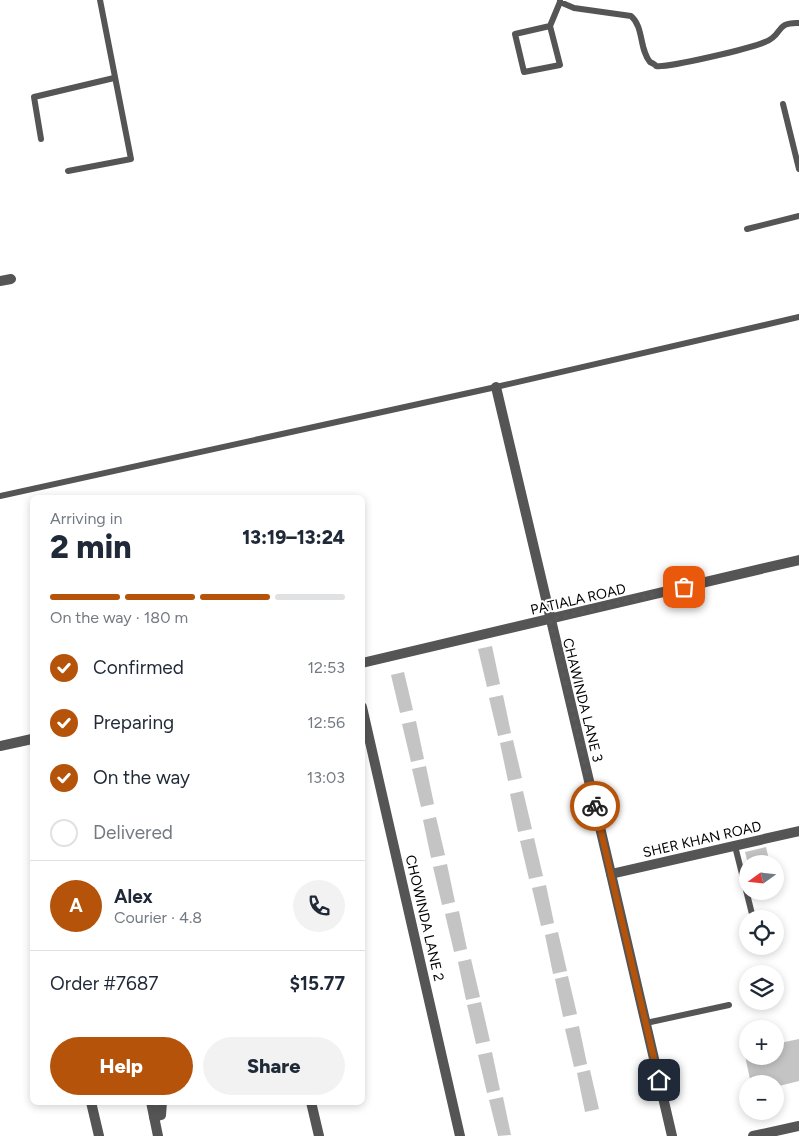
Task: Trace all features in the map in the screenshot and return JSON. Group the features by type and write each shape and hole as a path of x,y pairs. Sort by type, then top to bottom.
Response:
{"street":[{"path":"0,281 11,279"},
{"name":"CHAWINDA LANE 3","path":"496,387 612,874 672,1136"},
{"name":"PATIALA ROAD","path":"365,662 799,560"},
{"name":"CHOWINDA LANE 2","path":"365,720 460,1136"},
{"path":"0,746 30,739"},
{"name":"SHER KHAN ROAD","path":"612,874 799,831"},
{"path":"92,1105 99,1136"},
{"path":"152,1105 158,1136"},
{"path":"154,1117 162,1115 162,1105"},
{"path":"312,1105 319,1136"},
{"path":"753,1136 799,1126"}],"lane":[{"path":"68,171 131,159 100,0"},
{"path":"550,26 515,34 524,72 560,65 550,26 560,1 574,8 631,16 636,21 650,62 657,66 768,42 776,36 782,25 799,23"},
{"path":"41,139 34,97 114,78"},
{"path":"782,104 799,169"},
{"path":"747,229 799,216"},
{"path":"0,496 496,387 799,317"},
{"path":"735,846 751,910"},
{"path":"646,1023 729,1005"}],"building":[{"path":"492,646 500,684 487,687 478,649"},
{"path":"404,672 413,710 400,713 391,675"},
{"path":"503,695 511,733 498,736 489,698"},
{"path":"416,721 424,759 411,762 402,724"},
{"path":"513,740 522,778 508,781 500,743"},
{"path":"426,766 434,804 421,807 412,769"},
{"path":"523,791 532,829 518,832 510,794"},
{"path":"436,817 445,855 431,858 423,820"},
{"path":"534,838 543,876 529,879 520,841"},
{"path":"766,847 768,855 746,855 745,852"},
{"path":"447,864 455,902 442,905 433,867"},
{"path":"546,885 554,923 541,926 532,888"},
{"path":"459,911 467,949 454,952 445,914"},
{"path":"558,932 567,971 553,974 545,935"},
{"path":"471,959 480,997 466,1000 458,962"},
{"path":"568,976 577,1014 563,1017 555,979"},
{"path":"481,1002 490,1041 476,1044 467,1005"},
{"path":"579,1026 587,1064 574,1067 565,1029"},
{"path":"799,1039 799,1081 784,1085 784,1075 749,1075 747,1065 784,1065 784,1042"},
{"path":"492,1052 500,1090 487,1093 478,1055"},
{"path":"590,1070 599,1109 585,1112 577,1073"},
{"path":"503,1097 511,1135 498,1136 489,1100"}],"way so far":[{"path":"595,806 550,620 684,587"}],"route":[{"path":"595,806 659,1080"}]}
